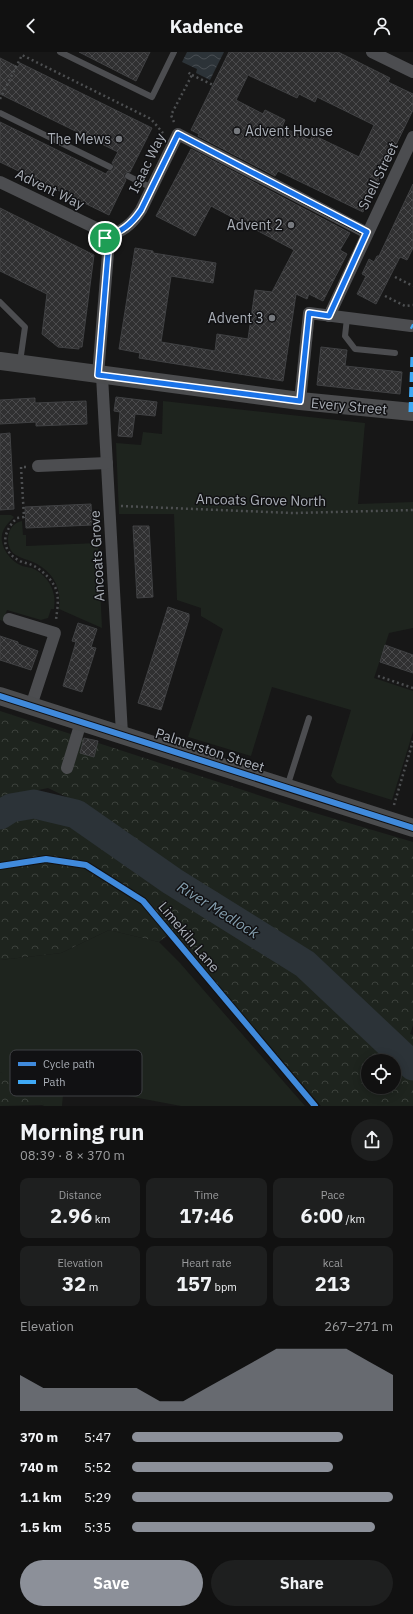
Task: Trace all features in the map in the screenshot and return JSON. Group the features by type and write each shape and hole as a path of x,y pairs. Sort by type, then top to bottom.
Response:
{"street":[{"path":"372,52 413,72"},
{"name":"Snell Street","path":"329,316 367,232 413,137"},
{"name":"Isaac Way","path":"105,238 120,232 134,221 152,188 175,139 367,232"},
{"name":"Advent Way","path":"0,182 98,229 105,238"},
{"path":"100,375 108,253 105,238"},
{"path":"300,401 309,313 412,326"},
{"name":"Every Street","path":"0,361 300,401 413,412"},
{"name":"Ancoats Grove","path":"100,375 107,463 122,734"},
{"path":"38,466 107,463"},
{"path":"8,619 55,633 31,706"},
{"name":"Palmerston Street","path":"0,696 413,828"},
{"path":"67,768 81,722"}],"lane":[{"path":"60,52 152,97 174,52"},
{"path":"0,113 110,167"},
{"path":"128,176 152,188"},
{"path":"0,302 25,327 20,364"},
{"path":"347,318 345,336 355,349 395,353"},
{"path":"286,788 309,718"}],"path":[{"path":"0,99 22,55 151,119 175,139"},
{"path":"186,71 213,85"},
{"path":"175,139 171,115 192,75"},
{"path":"395,277 413,286"},
{"path":"385,296 405,306 413,305"},
{"path":"38,466 21,467 24,517 17,518 9,526 5,535 6,548 12,555 21,561 33,565 44,573 55,587 58,599 55,633"},
{"path":"378,676 413,688"},
{"path":"389,820 413,741"}],"green space":[{"path":"163,401 365,423 358,504 413,502 413,628 389,633 374,678 413,691 413,732 392,800 337,783 331,776 351,710 272,687 251,756 188,737 223,629 201,616 201,608 177,600 174,514 119,514 116,443 141,445 143,432 162,434"},
{"path":"0,515 11,515 14,517 8,523 2,535 6,553 16,563 32,568 43,575 53,591 55,603 54,609 51,609 48,618 41,620 7,610 3,621 0,620"},
{"path":"22,521 23,535 26,535 26,546 98,543 102,628 59,609 59,594 55,581 51,575 40,566 13,553 10,549 8,544 8,534 13,526"},
{"path":"0,711 298,808 413,842 413,1025 410,1034 413,1035 413,1055 306,960 173,872 77,802 48,788 9,796 0,802"},
{"path":"36,815 78,830 298,974 384,1054 361,1054 361,1094 401,1094 401,1069 413,1080 413,1106 321,1106 172,932 159,942 109,930 61,953 0,960 0,823"},
{"path":"109,930 159,942 180,963 305,1106 181,1106 128,1096 142,1096 142,1050 10,1050 10,1080 0,1072 0,960 61,953"},
{"path":"0,1072 10,1077 10,1096 37,1096 44,1105 0,1106"},
{"path":"32,1096 63,1096 62,1106 42,1106 44,1105"}],"water":[{"path":"187,52 224,52 210,80 196,73 197,69 182,62"}],"building":[{"path":"79,52 150,52 136,81"},
{"name":"Advent House","path":"229,52 338,52 390,78 388,82 413,94 413,110 363,212 278,171 275,176 198,136 199,134 191,130","holes":["248,75 297,98 299,94 315,102 317,97 374,125 359,157 313,135 310,140 282,127 285,120 265,110 263,114 236,100"]},
{"name":"The Mews","path":"0,58 18,67 20,63 152,128 130,172 124,174 126,180 109,215 0,162 0,122 106,174 108,171 114,169 112,163 118,152 0,94"},
{"path":"191,149 350,233 340,250 347,254 323,301 309,294 307,299 296,294 283,381 139,358 140,353 119,349 135,248 153,251 153,253 216,263 213,283 171,276 161,342 215,351 217,334 248,339 255,290 272,292 294,250 211,206 195,236 156,216"},
{"path":"413,184 413,248 407,260 400,257 376,304 357,294 366,276 362,274 369,259 374,262 377,256 379,256"},
{"path":"0,208 94,255 82,347 79,347 79,349 58,347 42,334 47,294 0,271"},
{"path":"321,347 347,350 345,366 402,372 400,394 317,385"},
{"path":"116,397 157,402 155,416 135,414 132,437 118,436 120,412 114,411"},
{"path":"35,398 35,403 86,401 87,424 36,426 36,422 0,424 0,400"},
{"path":"10,433 14,509 0,510 0,434"},
{"path":"91,504 92,525 26,528 25,507"},
{"path":"133,526 149,526 153,597 137,598"},
{"path":"168,607 189,614 189,619 161,710 138,703"},
{"path":"78,623 97,629 91,647 96,648 82,692 63,686 76,642 72,641"},
{"path":"0,636 38,651 31,670 0,660"},
{"path":"385,645 413,655 413,673 380,662"},
{"path":"84,738 98,741 94,757 80,753"}],"waterway":[{"name":"River Medlock","path":"0,815 11,808 34,804 76,814 172,881 305,964 413,1066"}],"marked path":[{"path":"411,412 413,355"}],"cycle path":[{"path":"98,375 108,253 105,238 126,227 137,216 178,134 367,233"},
{"path":"0,696 413,828"},
{"name":"Limekiln Lane","path":"0,866 46,859 86,865 143,901 315,1106"}],"place":[{"name":"Advent House","path":"237,131"},
{"name":"The Mews","path":"119,139"},
{"name":"Advent 2","path":"291,225"},
{"name":"Advent 3","path":"272,318"}],"route":[{"path":"178,134 367,232 329,316 309,313 300,401 98,375 108,253 105,238 120,232 134,221 141,210 178,134"}]}
